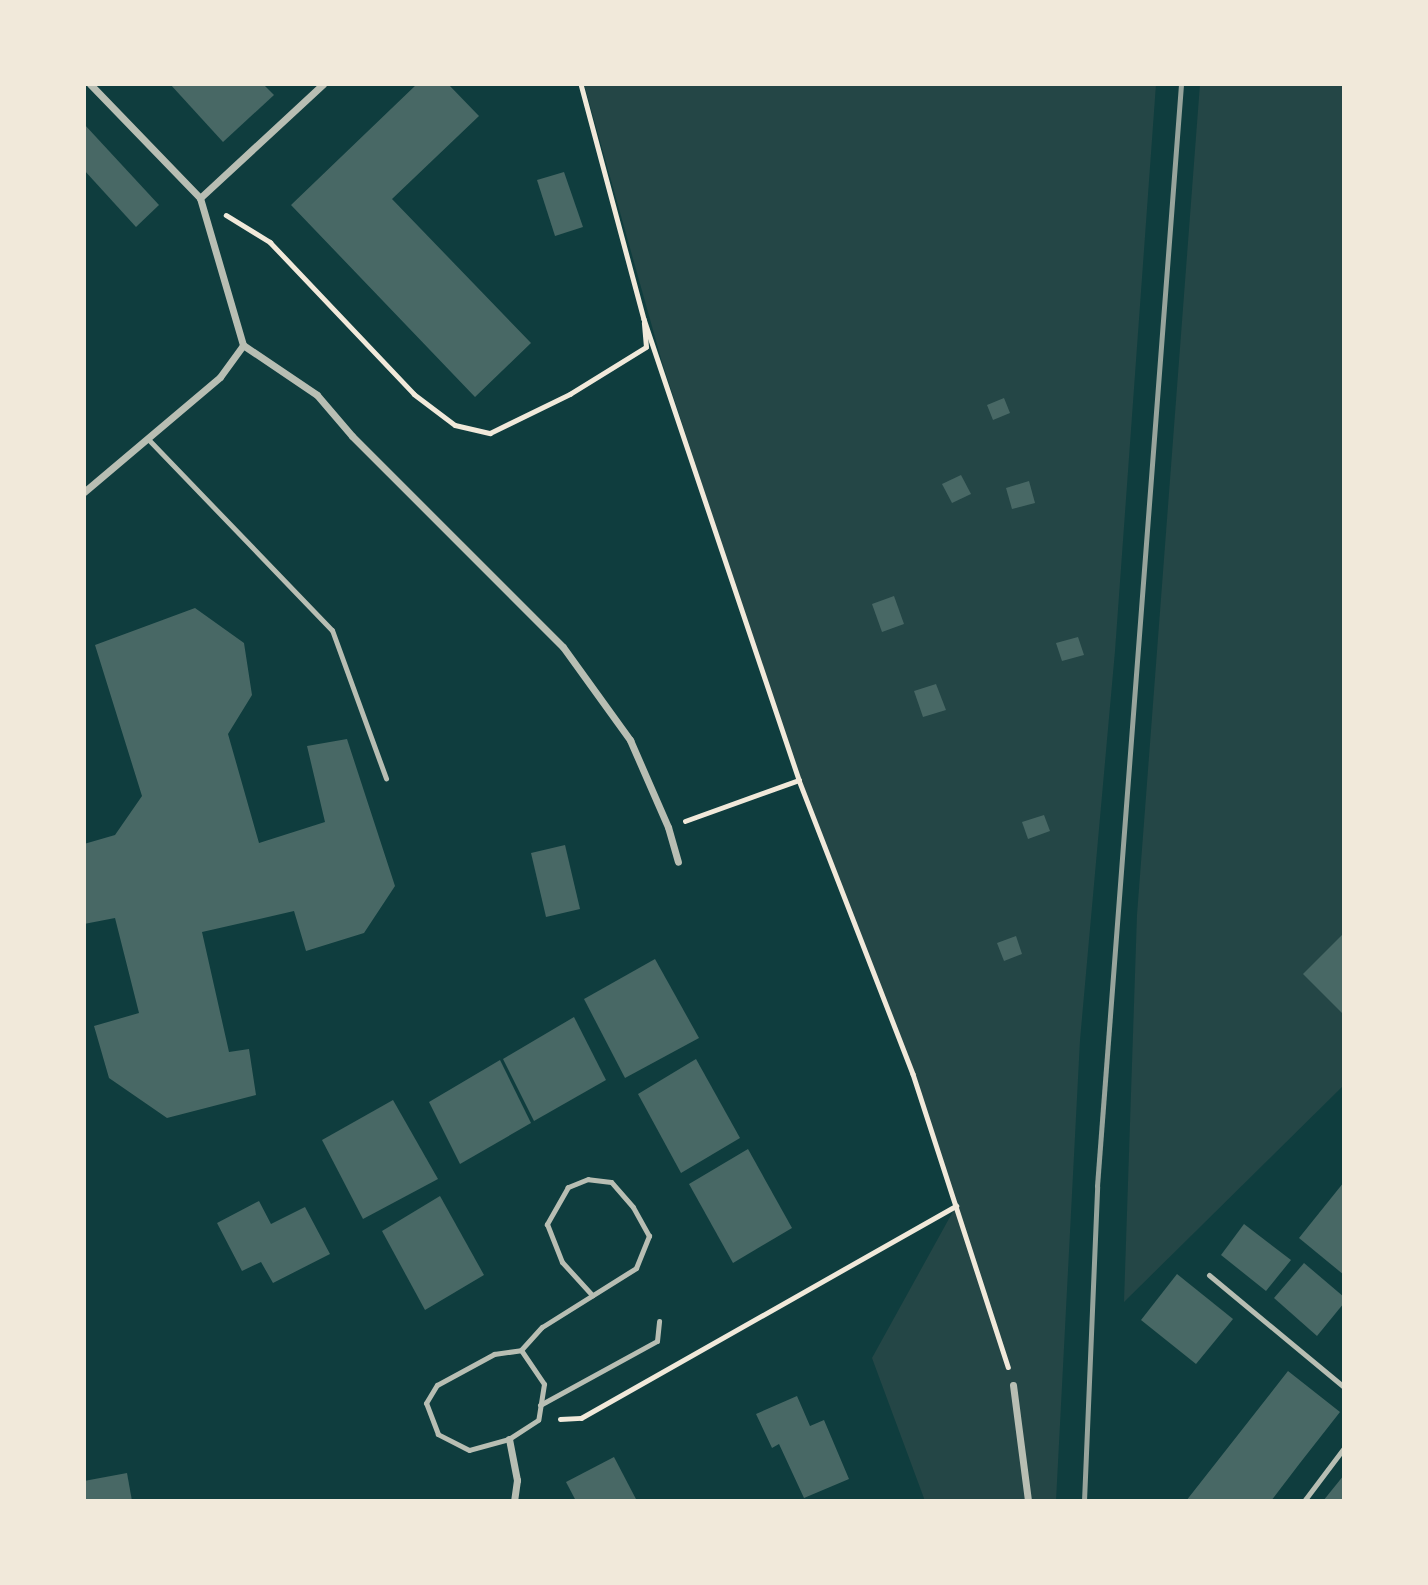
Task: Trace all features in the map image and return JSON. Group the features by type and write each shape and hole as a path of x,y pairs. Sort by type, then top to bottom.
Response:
{"street":[{"path":"90,84 200,198 243,345 317,395 352,436 563,647 630,740 668,827 678,862"},
{"path":"200,198 320,85"},
{"path":"84,492 220,376 243,345"},
{"path":"1013,1385 1028,1501"},
{"path":"509,1439 517,1480 514,1501"}],"lane":[{"path":"148,439 332,630 386,778"},
{"path":"521,1350 544,1384 538,1420 509,1439 469,1450 438,1434 426,1402 437,1385 494,1354 521,1350 542,1327 636,1268 649,1236 633,1207 611,1182 588,1179 568,1187 547,1224 562,1262 592,1295"},
{"path":"1209,1275 1344,1387"},
{"path":"540,1405 657,1341 659,1321"},
{"path":"1304,1501 1344,1448"}],"path":[{"path":"580,84 644,319 799,780 913,1074 1013,1385"},
{"path":"200,198 270,242 387,367 456,425 490,433 570,394 646,347 644,319"},
{"path":"668,827 799,780"},
{"path":"538,1420 581,1418 956,1206"}],"shaded area":[{"path":"584,84 1156,84 1115,651 1080,1040 1056,1501 925,1501 872,1358 956,1206 913,1074 799,780 662,362"},
{"path":"1200,84 1344,84 1344,1085 1124,1302 1137,915"}],"building":[{"path":"170,84 263,84 274,95 223,142"},
{"path":"417,84 448,84 479,116 392,199 531,343 475,397 291,205"},
{"path":"84,124 159,205 136,227 84,170"},
{"path":"564,172 583,227 555,236 537,180"},
{"path":"1004,398 1010,413 993,420 987,405"},
{"path":"961,475 971,494 952,503 942,484"},
{"path":"1029,481 1035,503 1012,509 1006,488"},
{"path":"894,596 904,624 882,632 872,604"},
{"path":"195,608 244,643 252,695 228,734 259,843 325,822 307,746 347,739 395,886 364,933 306,951 294,911 202,932 229,1052 249,1049 256,1095 167,1118 109,1078 94,1026 139,1013 115,918 84,924 84,844 115,835 142,796 95,645"},
{"path":"1078,637 1084,655 1062,661 1056,643"},
{"path":"936,684 946,710 923,717 914,691"},
{"path":"1044,815 1050,831 1028,839 1022,822"},
{"path":"565,845 580,909 546,917 531,853"},
{"path":"1344,933 1344,1015 1303,974"},
{"path":"1016,936 1022,954 1004,961 997,943"},
{"path":"655,959 699,1038 625,1078 584,999"},
{"path":"574,1017 606,1080 534,1121 503,1059"},
{"path":"696,1059 740,1138 681,1173 638,1094"},
{"path":"500,1060 531,1123 460,1164 429,1102"},
{"path":"393,1100 438,1179 363,1219 322,1140"},
{"path":"748,1149 792,1228 733,1263 689,1184"},
{"path":"1344,1182 1344,1275 1299,1238"},
{"path":"440,1196 484,1275 425,1310 382,1231"},
{"path":"259,1201 271,1224 305,1207 330,1254 273,1283 261,1262 242,1271 217,1223"},
{"path":"1244,1224 1291,1260 1266,1291 1221,1255"},
{"path":"1304,1263 1344,1297 1344,1303 1317,1336 1274,1298"},
{"path":"1177,1274 1233,1319 1196,1364 1141,1320"},
{"path":"1288,1371 1340,1412 1271,1501 1186,1501"},
{"path":"797,1396 810,1426 824,1420 849,1479 804,1498 779,1444 772,1448 756,1414"},
{"path":"614,1457 637,1501 576,1501 566,1482"},
{"path":"127,1473 132,1501 84,1501 84,1481"},
{"path":"1344,1475 1344,1501 1323,1501"}],"railway":[{"path":"1084,1501 1097,1186 1181,84"}]}
